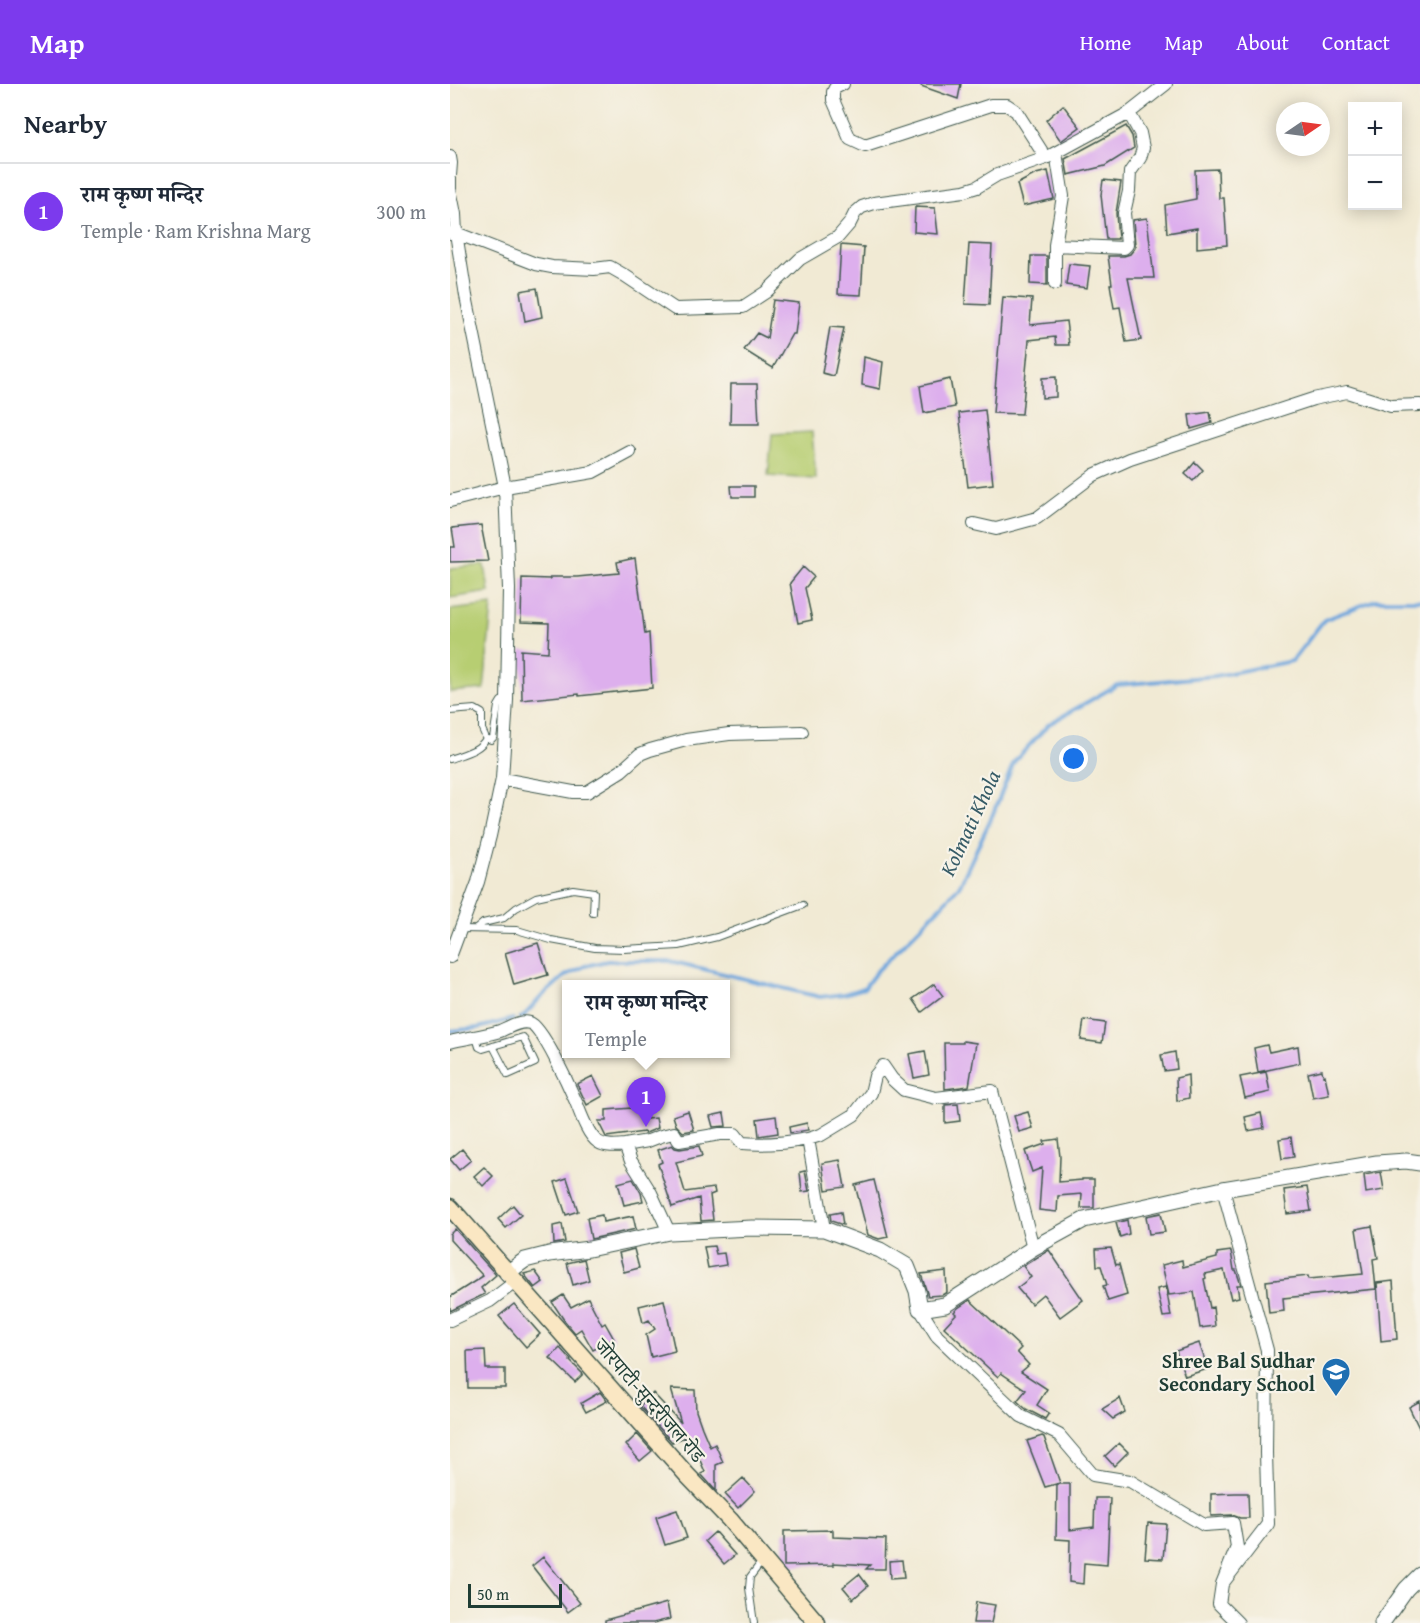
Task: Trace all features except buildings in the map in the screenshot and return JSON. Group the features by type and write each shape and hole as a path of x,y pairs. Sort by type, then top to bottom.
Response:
{"main road":[{"name":"जोरपाटी-सुन्दरीजल रोड","path":"450,1207 687,1475 730,1520 817,1623"}],"street":[{"path":"843,84 835,88 833,100 849,139 865,146 990,105 1007,105 1016,111 1051,156 1063,196 1055,245 1055,284"},
{"path":"453,233 536,264 594,269 610,267 675,309 743,307 766,292 800,260 838,237 862,207 977,187 997,175 1051,156 1130,113 1166,84"},
{"path":"1055,245 1124,248 1127,245 1124,213 1130,172 1140,158 1143,148 1140,133 1130,113"},
{"path":"450,157 450,189 455,214 453,233 505,487 509,589 507,700 502,778 478,882 450,957"},
{"path":"974,524 996,529 1037,518 1094,475 1130,459 1313,399 1347,392 1391,406 1420,405"},
{"path":"450,501 505,487 593,472 630,452"},
{"path":"502,778 573,792 588,792 621,771 640,754 650,750 686,740 729,734 802,732"},
{"path":"450,1042 499,1031 518,1023 535,1024 571,1090 586,1126 597,1141 611,1146 648,1141 674,1133 679,1141 720,1134 735,1134 742,1143 758,1144 808,1139 821,1135 854,1114 871,1093 875,1076 883,1066 904,1090 936,1098 992,1091 1033,1248"},
{"path":"808,1139 824,1229"},
{"path":"625,1145 631,1161 651,1193 669,1232"},
{"path":"920,1309 945,1305 1033,1248 1084,1220 1223,1189 1377,1163 1406,1161 1420,1163"},
{"path":"1222,1584 1268,1524 1267,1350 1223,1189"},
{"path":"450,1320 490,1301 525,1260 669,1232 752,1228 824,1229 880,1250 907,1266 917,1291 920,1309 937,1336 1021,1416 1059,1435 1093,1475 1130,1481 1204,1525 1233,1523 1237,1547 1222,1584 1219,1604 1238,1623"},
{"path":"1382,1623 1420,1575"}],"lane":[{"path":"450,711 475,709 482,713 482,729 486,738 491,740 498,706 501,701 507,700"},
{"path":"450,759 473,751 483,744 486,738"},
{"path":"476,929 483,923 504,918 536,897 573,889 594,892 593,913"},
{"path":"460,929 517,930 551,940 595,948 679,946 717,937 803,905"},
{"path":"476,1036 479,1047 483,1049 493,1046 523,1037 535,1063 508,1075 493,1046"},
{"path":"754,1623 749,1588 750,1577 764,1560"}],"green space":[{"path":"812,432 816,479 768,476 772,434"},
{"path":"485,565 489,592 450,598 450,568"},
{"path":"492,605 484,689 450,692 450,610"}],"waterway":[{"name":"Kolmati Khola","path":"520,1018 565,976 585,966 607,961 670,961 820,997 844,994 864,988 877,971 960,885 1014,762 1049,724 1117,685 1215,676 1292,661 1324,620 1375,600 1420,600"},
{"name":"Kolmati Khola","path":"450,1031 478,1028 513,1019"}],"place":[{"name":"राम कृष्ण मन्दिर","path":"646,1127"},
{"name":"Shree Bal Sudhar Secondary School","path":"1336,1398"}]}
